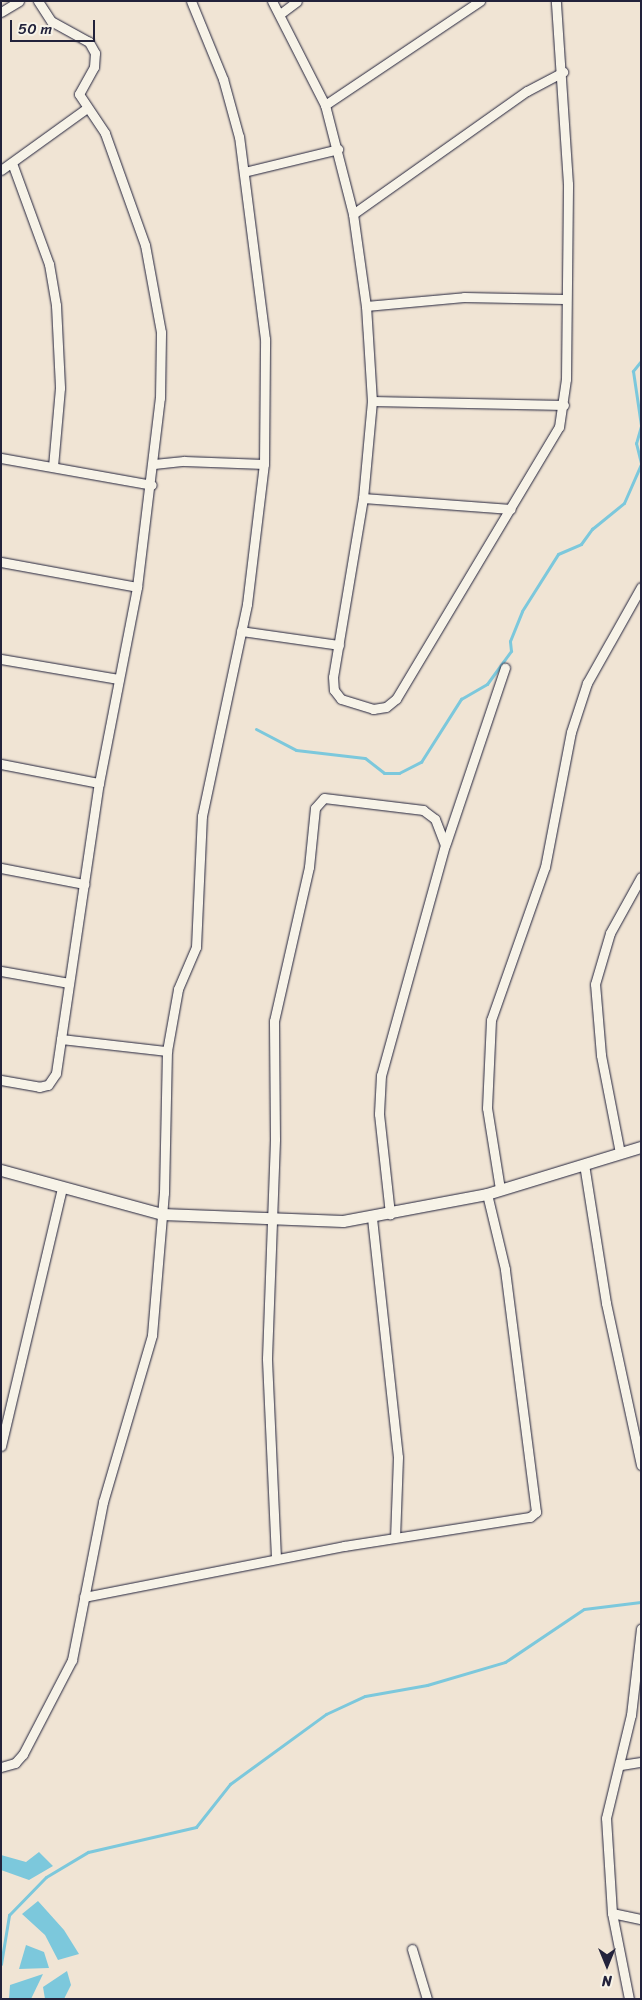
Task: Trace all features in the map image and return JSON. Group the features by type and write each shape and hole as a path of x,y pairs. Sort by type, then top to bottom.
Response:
{"street":[{"path":"1,12 19,1"},
{"path":"1,1080 48,1085 56,1072 99,783 137,587 152,485 161,332 145,245 105,132 87,108 79,87 94,67 95,53 89,42 51,21 38,1"},
{"path":"1,1767 15,1763 23,1754 65,1676 84,1597 103,1502 152,1335 162,1214 167,1051 178,989 196,947 202,816 241,631 264,464 265,340 244,172 235,116 192,1"},
{"path":"272,1 325,105 338,149 352,214 366,306 372,400 363,498 338,645 334,690 355,705 386,707 425,652 552,442 564,405 564,299 568,184 563,72 556,1"},
{"path":"280,14 297,1"},
{"path":"325,105 480,1"},
{"path":"352,214 527,91 563,72"},
{"path":"1,170 12,164 87,108"},
{"path":"244,172 338,149"},
{"path":"12,164 49,264 56,306 60,388 53,466"},
{"path":"366,306 464,297 564,299"},
{"path":"372,400 564,405"},
{"path":"1,458 152,485"},
{"path":"154,464 184,461 264,464"},
{"path":"363,498 511,509"},
{"path":"1,562 137,587"},
{"path":"500,1190 487,1108 492,1020 545,867 571,732 587,684 641,587"},
{"path":"241,631 338,645"},
{"path":"1,659 118,680"},
{"path":"390,1214 378,1114 381,1075 445,845 506,668"},
{"path":"1,764 99,783"},
{"path":"276,1558 267,1358 270,1218 275,1139 274,1021 287,947 305,884 318,801 343,798 422,810 436,819 445,845"},
{"path":"1,868 84,884"},
{"path":"620,1153 600,1055 595,984 610,933 641,877"},
{"path":"1,971 69,983"},
{"path":"61,1039 167,1051"},
{"path":"1,1170 162,1214 270,1218 372,1218 487,1194 641,1147"},
{"path":"584,1164 606,1303 641,1465"},
{"path":"1,1446 4,1422 62,1187"},
{"path":"84,1597 156,1586 276,1558 530,1517 536,1512 505,1269 487,1194"},
{"path":"372,1218 398,1457 394,1538"},
{"path":"629,1999 612,1913 607,1804 621,1764 641,1629"},
{"path":"621,1764 641,1762"},
{"path":"612,1913 641,1919"},
{"path":"412,1949 427,1999"}],"water":[{"path":"39,1852 53,1866 29,1880 1,1870 1,1855 26,1862"},
{"path":"38,1901 64,1930 79,1954 58,1960 45,1935 22,1914"},
{"path":"26,1945 44,1952 49,1968 19,1969"},
{"path":"67,1971 71,1985 64,1999 45,1999 43,1987"},
{"path":"43,1974 31,1999 9,1999 10,1985"}],"waterway":[{"path":"641,361 633,371 641,425"},
{"path":"641,426 636,443 641,463"},
{"path":"256,729 296,750 365,758 384,773 399,773 421,762 461,699 487,684 511,651 510,641 522,611 558,554 581,544 592,529 624,503 641,464"},
{"path":"1,1964 9,1915 46,1877 88,1852 196,1827 230,1784 326,1714 365,1696 427,1685 505,1662 584,1609 641,1602"}]}
